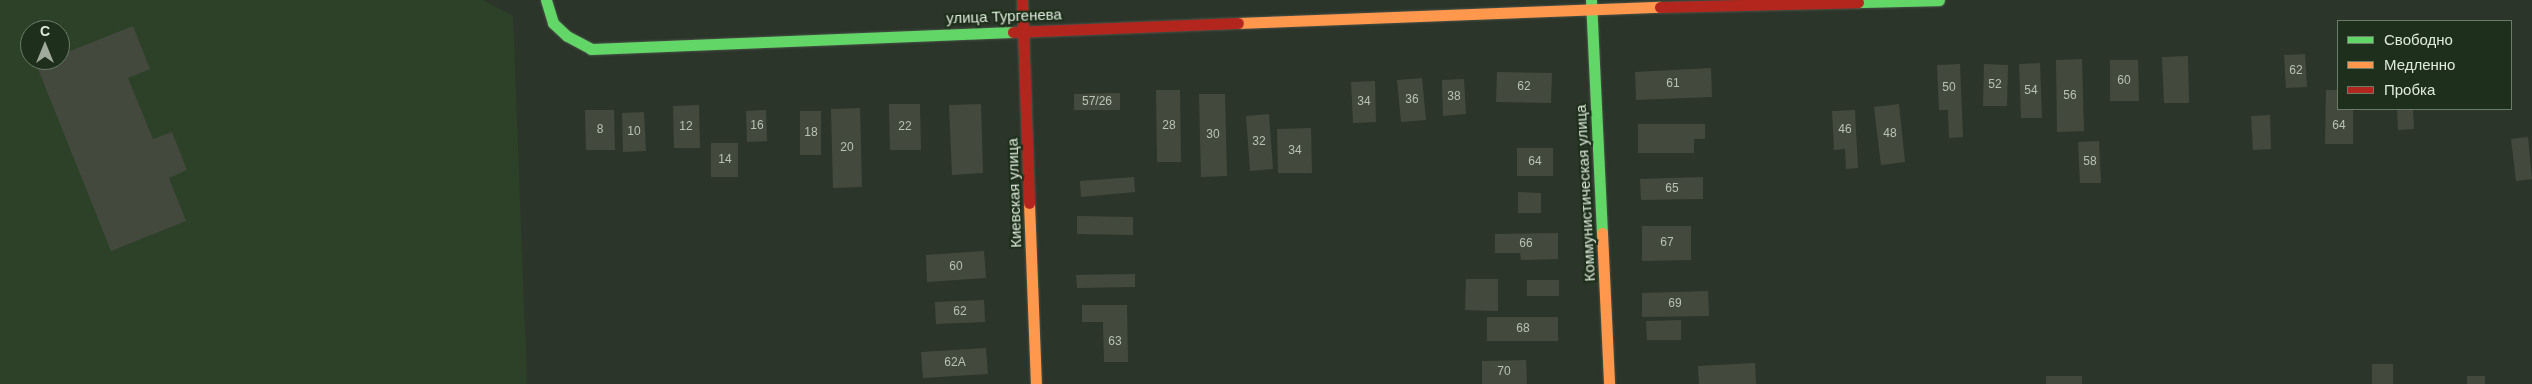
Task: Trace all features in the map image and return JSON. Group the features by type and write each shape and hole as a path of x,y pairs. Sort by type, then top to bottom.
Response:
{"street":[{"name":"улица Тургенева","path":"546,0 553,24 567,36 591,49 1592,4 1939,0"},
{"name":"Киевская улица","path":"1022,0 1036,384"},
{"name":"Коммунистическая улица","path":"1592,4 1609,384"}],"shaded area":[{"path":"0,0 483,0 513,16 527,384 0,384"}],"building":[{"path":"133,26 150,69 128,78 153,139 172,132 187,170 169,178 186,221 111,251 38,70 70,70 70,51"},
{"path":"2305,54 2307,87 2286,88 2284,55"},
{"path":"2188,56 2189,103 2164,103 2162,57"},
{"path":"2082,59 2084,131 2057,132 2056,60"},
{"path":"2110,60 2138,60 2139,101 2110,101"},
{"path":"2040,63 2042,118 2021,118 2019,64"},
{"path":"1960,64 1963,137 1949,138 1948,110 1939,110 1937,65"},
{"path":"1984,64 2008,65 2007,106 1983,106"},
{"path":"1711,68 1712,97 1636,100 1635,72"},
{"path":"1497,72 1552,73 1551,103 1496,102"},
{"path":"1422,78 1426,120 1401,122 1397,80"},
{"path":"1464,79 1466,114 1443,116 1442,80"},
{"path":"1375,81 1376,122 1353,123 1351,82"},
{"path":"1156,90 1180,90 1181,162 1157,162"},
{"path":"2326,90 2337,90 2337,110 2353,110 2353,144 2325,144"},
{"path":"1120,93 1120,110 1074,110 1074,94"},
{"path":"1199,94 1225,94 1227,176 1201,177"},
{"path":"889,104 920,104 921,150 890,150"},
{"path":"981,104 983,173 952,175 949,105"},
{"path":"1899,104 1905,162 1881,165 1874,107"},
{"path":"699,105 700,148 674,148 673,106"},
{"path":"860,108 862,187 833,188 831,109"},
{"path":"585,110 614,110 615,150 586,150"},
{"path":"766,110 767,141 747,142 746,111"},
{"path":"1855,110 1858,168 1846,169 1845,149 1834,150 1832,111"},
{"path":"2397,110 2413,110 2414,129 2398,130"},
{"path":"800,111 821,111 821,155 800,155"},
{"path":"644,112 646,151 623,152 622,113"},
{"path":"1269,114 1273,169 1250,171 1246,116"},
{"path":"2270,115 2271,149 2253,150 2251,116"},
{"path":"1638,124 1705,124 1705,139 1694,139 1694,153 1638,153"},
{"path":"1311,128 1312,173 1278,173 1277,129"},
{"path":"2528,137 2532,179 2516,181 2511,139"},
{"path":"2099,141 2101,183 2080,183 2078,142"},
{"path":"711,143 738,143 738,177 711,177"},
{"path":"1517,148 1553,148 1553,176 1517,176"},
{"path":"1134,177 1135,192 1081,197 1080,181"},
{"path":"1703,177 1703,199 1641,200 1640,179"},
{"path":"1518,192 1541,193 1541,213 1518,213"},
{"path":"1077,216 1133,217 1133,235 1077,234"},
{"path":"1642,226 1691,226 1691,260 1642,261"},
{"path":"1558,233 1558,259 1521,260 1520,253 1495,253 1495,234"},
{"path":"984,251 986,278 927,282 926,255"},
{"path":"1135,274 1135,287 1077,288 1076,275"},
{"path":"1466,279 1498,279 1498,311 1465,310"},
{"path":"1527,280 1559,280 1559,296 1527,296"},
{"path":"1708,291 1709,316 1642,317 1642,293"},
{"path":"984,300 985,322 936,324 935,302"},
{"path":"1082,305 1127,305 1128,362 1104,362 1103,322 1082,322"},
{"path":"1487,317 1558,317 1558,341 1487,341"},
{"path":"1681,320 1681,340 1647,340 1646,321"},
{"path":"986,348 988,374 923,378 921,352"},
{"path":"1526,360 1527,384 1482,384 1482,361"},
{"path":"1755,363 1756,384 1699,384 1698,366"},
{"path":"2372,364 2393,364 2393,384 2372,384"},
{"path":"2046,376 2082,376 2082,384 2046,384"},
{"path":"2467,376 2485,376 2485,384 2467,384"}],"traffic: fast":[{"path":"546,0 553,23 567,36 591,49 1013,32"},
{"path":"1591,0 1602,233"},
{"path":"1858,2 1939,0"}],"traffic: slow":[{"path":"1238,23 1660,7"},
{"path":"1029,203 1036,384"},
{"path":"1602,233 1609,384"}],"traffic: jam":[{"path":"1022,0 1029,203"},
{"path":"1660,7 1858,2"},
{"path":"1013,32 1238,23"}]}
